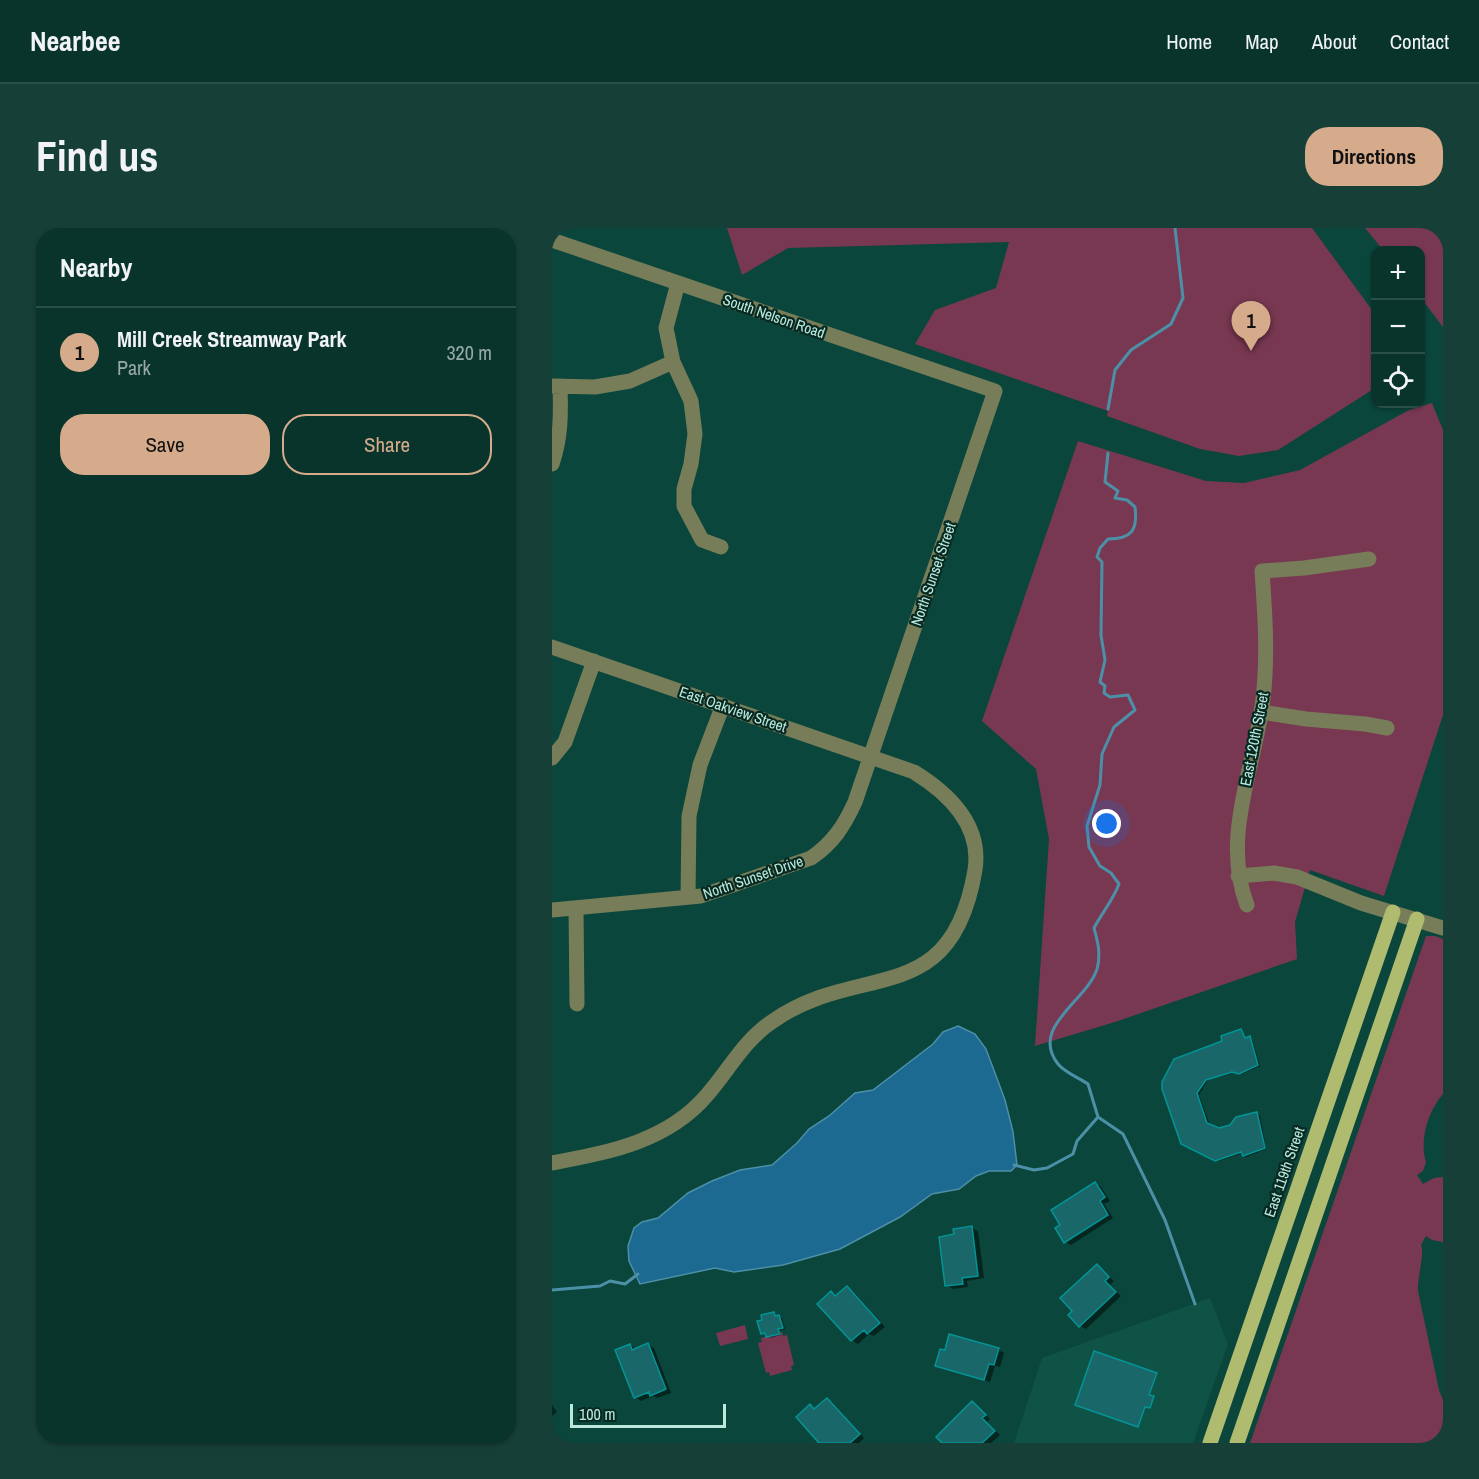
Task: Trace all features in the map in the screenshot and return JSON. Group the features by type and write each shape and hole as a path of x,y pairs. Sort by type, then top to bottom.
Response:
{"main road":[{"name":"East 119th Street","path":"1210,1443 1393,912"},
{"path":"1237,1443 1417,919"}],"street":[{"name":"South Nelson Road","path":"552,240 995,392"},
{"path":"678,283 666,328 673,362 690,401 695,434 691,464 684,489 684,506 702,540 721,547"},
{"path":"552,464 558,446 561,416 556,386 595,387 630,381 673,362"},
{"name":"North Sunset Street","path":"871,758 995,392"},
{"name":"East 120th Street","path":"1247,905 1238,876 1237,859 1240,813 1261,712 1266,645 1262,571 1369,559"},
{"name":"East Oakview Street","path":"552,647 914,772 948,796 958,809 970,830 975,865 970,896 960,924 944,948 932,959 910,972 816,998 774,1019 744,1046 718,1082 694,1109 655,1135 618,1149 552,1163"},
{"path":"552,758 565,742 594,662"},
{"path":"688,897 689,816 700,765 723,705"},
{"path":"1261,712 1306,719 1365,723 1387,728"},
{"name":"North Sunset Drive","path":"552,910 701,896 810,858 836,837 847,819 871,758"},
{"path":"1238,876 1274,873 1297,877 1361,903 1443,928"},
{"path":"576,908 577,1004"}],"shaded area":[{"path":"727,228 1312,228 1371,309 1371,391 1278,450 1239,456 1200,449 1107,416 1108,411 915,344 935,310 996,288 1009,242 788,248 742,275"},
{"path":"1365,228 1443,228 1443,327 1425,303 1425,246 1380,246"},
{"path":"1432,403 1443,430 1443,715 1384,896 1310,870 1295,922 1297,959 1115,1022 1035,1046 1049,839 1036,769 982,721 1078,441 1206,481 1244,483 1300,470 1409,410 1425,408 1425,405"},
{"path":"1426,936 1443,939 1443,1094 1426,1126 1424,1153 1426,1162 1423,1171 1417,1175 1423,1184 1434,1178 1443,1177 1443,1242 1426,1236 1421,1245 1418,1291 1443,1400 1443,1443 1250,1443"},
{"path":"1210,1298 1228,1344 1193,1443 1014,1443 1042,1358"},
{"path":"745,1325 748,1339 720,1346 716,1333"},
{"path":"782,1332 783,1336 787,1335 794,1365 791,1366 792,1370 770,1376 769,1372 766,1373 758,1343 762,1342 761,1338"}],"water":[{"path":"958,1026 975,1034 986,1049 1005,1100 1013,1132 1017,1165 1011,1171 989,1171 976,1176 959,1189 932,1194 900,1217 840,1249 783,1265 734,1272 715,1268 640,1284 629,1261 628,1246 634,1228 642,1222 658,1218 688,1193 712,1181 740,1170 772,1165 809,1129 829,1116 855,1093 873,1090 933,1044 943,1032"}],"building":[{"path":"1241,1029 1245,1038 1250,1036 1258,1065 1239,1074 1232,1072 1206,1080 1197,1093 1207,1123 1219,1128 1230,1125 1236,1117 1257,1112 1265,1148 1243,1156 1241,1152 1215,1161 1181,1144 1162,1089 1162,1082 1174,1059 1222,1041 1221,1036"},
{"path":"1095,1182 1105,1197 1100,1201 1108,1215 1064,1243 1055,1228 1060,1225 1051,1210"},
{"path":"972,1226 978,1276 962,1278 963,1284 945,1286 939,1237 954,1234 953,1229"},
{"path":"1097,1264 1109,1277 1105,1281 1116,1292 1079,1327 1068,1315 1072,1311 1060,1298"},
{"path":"847,1286 880,1323 867,1334 864,1330 851,1341 817,1304 831,1291 835,1296"},
{"path":"774,1312 775,1316 779,1315 783,1328 778,1329 780,1334 766,1337 765,1333 761,1334 757,1321 762,1320 761,1315"},
{"path":"949,1334 999,1348 994,1365 989,1364 984,1380 935,1366 940,1349 945,1350"},
{"path":"648,1343 666,1389 650,1396 649,1392 634,1398 615,1350 630,1344 632,1350"},
{"path":"1094,1351 1157,1373 1149,1395 1154,1396 1150,1408 1145,1407 1138,1427 1075,1405"},
{"path":"827,1398 860,1434 850,1443 819,1443 796,1417 810,1404 814,1409"},
{"path":"972,1401 986,1415 982,1418 995,1431 982,1443 942,1443 936,1437"}],"waterway":[{"path":"1108,409 1115,370 1131,350 1171,324 1183,298 1175,228"},
{"path":"1108,453 1105,482 1118,491 1115,498 1127,500 1135,507 1136,515 1131,532 1116,539 1108,539 1100,548 1097,557 1102,562 1101,635 1105,660 1100,682 1105,686 1104,693 1110,697 1128,695 1135,710 1114,727 1102,754 1100,785 1087,826 1089,847 1100,866 1111,873 1119,884 1094,928 1099,959 1097,969 1083,992 1055,1026 1050,1038 1051,1051 1061,1067 1088,1084 1098,1117 1123,1134 1165,1220 1195,1304"},
{"path":"1014,1165 1034,1170 1047,1168 1073,1154 1077,1141 1098,1117"},
{"path":"552,1290 600,1286 610,1281 625,1284 638,1274"}],"place":[{"name":"Mill Creek Streamway Park","path":"1251,351"}]}
